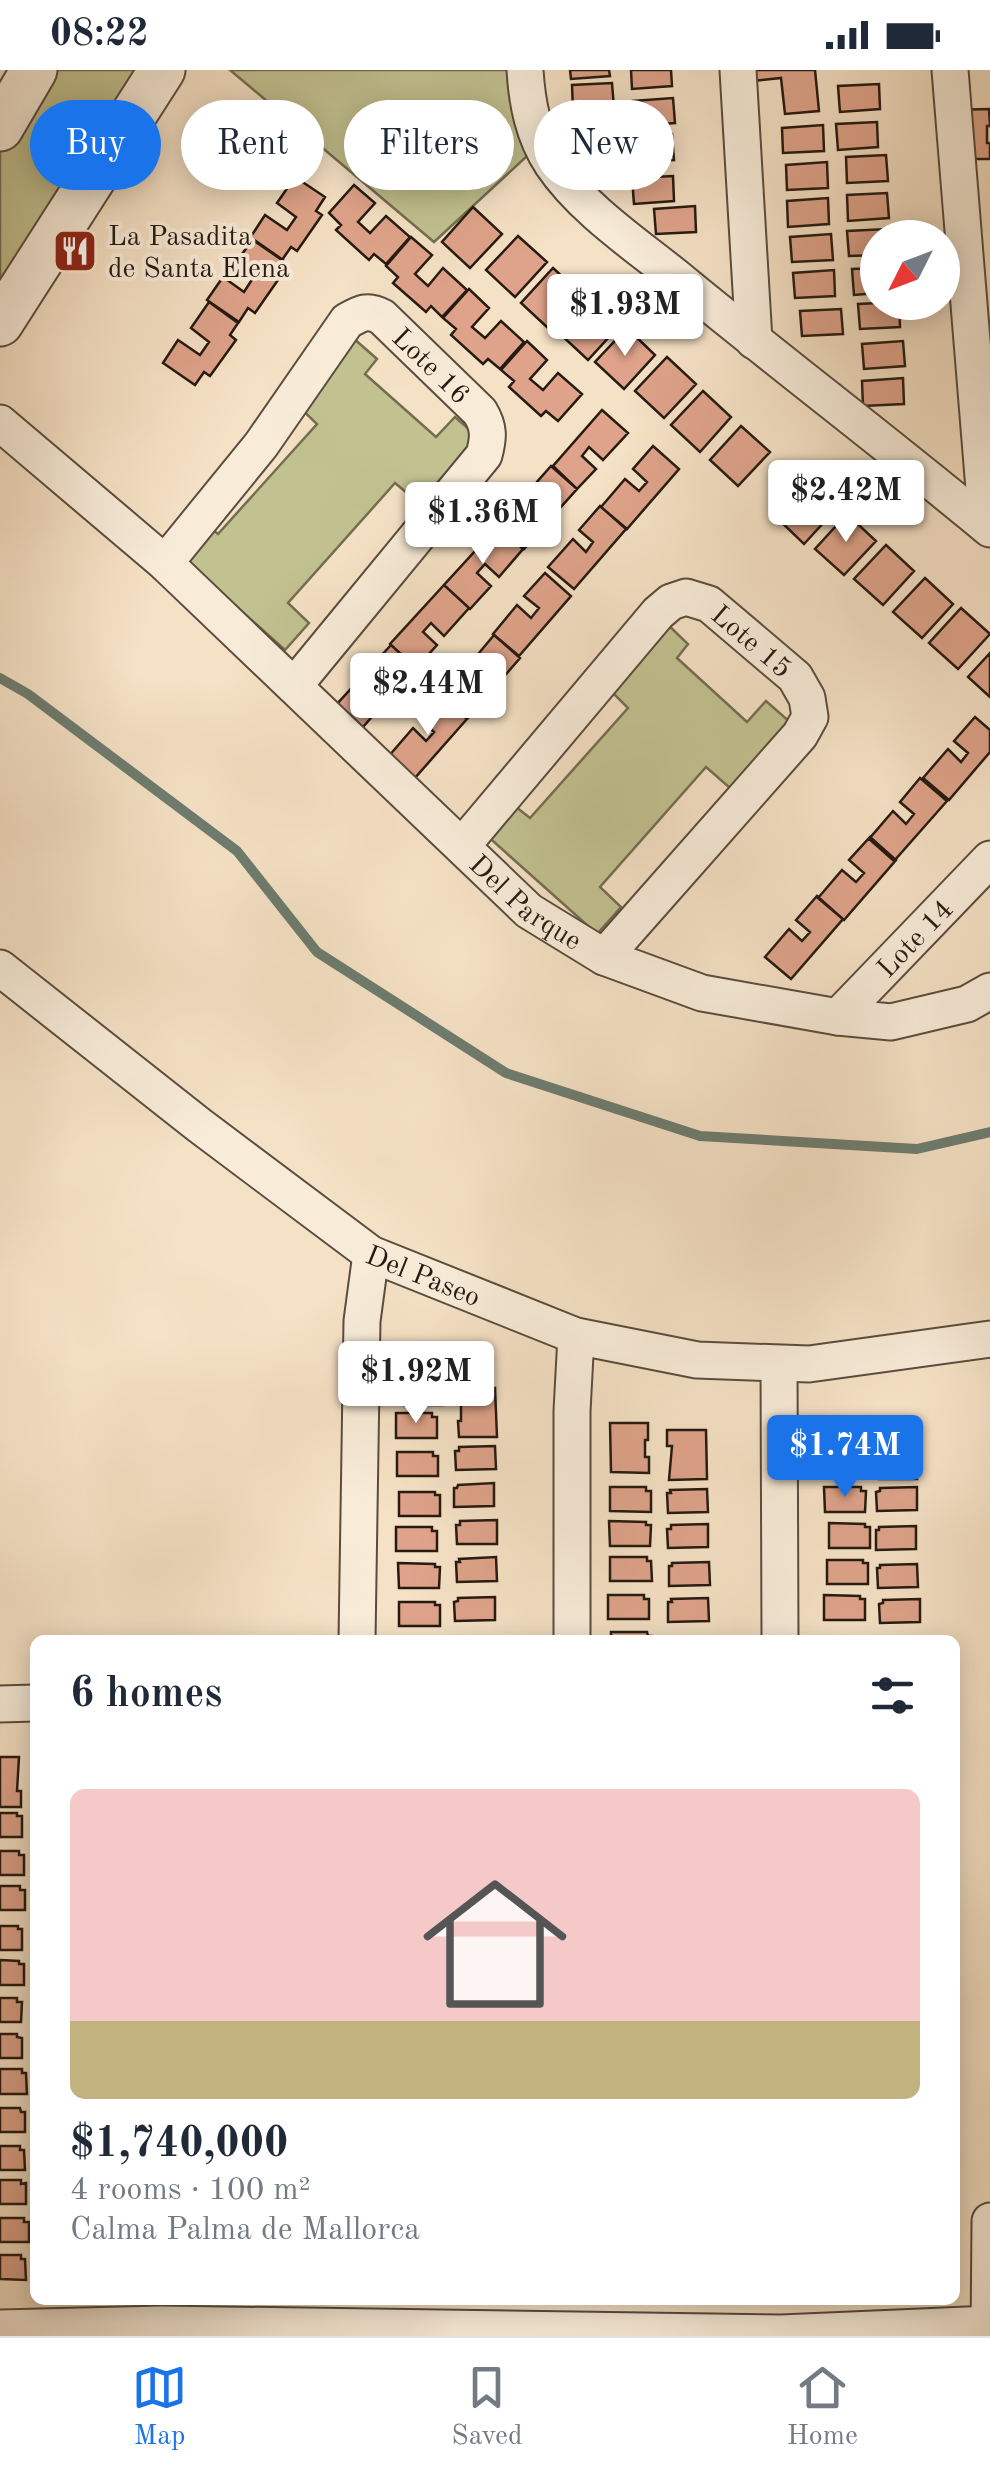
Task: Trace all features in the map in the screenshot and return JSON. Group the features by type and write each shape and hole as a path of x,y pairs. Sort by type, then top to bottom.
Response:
{"street":[{"path":"0,128 34,70"},
{"path":"0,322 162,70"},
{"path":"525,70 528,104 540,144 579,197 988,528"},
{"path":"738,70 754,340"},
{"path":"950,70 988,528"},
{"name":"Lote 16","path":"165,563 262,446 347,321 362,312 374,312 382,318 480,412 488,424 489,438 484,454 294,686"},
{"path":"0,423 165,563"},
{"name":"Del Parque","path":"165,563 529,911 604,957 702,993 838,1017 891,1022 967,1004 990,991"},
{"name":"Lote 15","path":"462,846 658,613 671,602 686,598 709,604 795,677 807,698 810,717 800,736 604,957"},
{"name":"Lote 14","path":"838,1017 990,859"},
{"name":"Del Paseo","path":"0,968 371,1254 576,1336 698,1360 779,1364 809,1364 990,1339"},
{"path":"357,1635 362,1321 371,1254"},
{"path":"572,1635 576,1336"},
{"path":"779,1364 780,1635"},
{"path":"0,1704 30,1703"},
{"path":"989,2336 990,2221"},
{"path":"0,2328 161,2320 989,2324"}],"shaded area":[{"path":"34,70 162,70 143,100 30,100 30,190 85,190 0,322 0,128"},
{"path":"230,70 525,70 534,114 534,150 514,168 514,100 344,100 344,166 324,149 324,100 266,100"},
{"path":"372,190 490,190 434,242"},
{"path":"352,337 377,359 365,374 436,437 455,417 478,437 419,503 395,483 288,603 309,623 285,650 172,549 199,518 218,534 317,424 294,402"},
{"path":"664,621 688,644 677,658 747,722 766,701 790,722 730,788 706,767 600,887 621,907 597,934 484,833 511,803 530,818 628,708 606,686"}],"building":[{"path":"570,70 609,70 610,76 571,79"},
{"path":"631,70 671,70 672,86 632,89"},
{"path":"752,70 815,70 819,111 785,114 781,78 753,81"},
{"path":"612,83 613,100 573,100 572,85"},
{"path":"879,84 880,109 840,112 838,86"},
{"path":"989,109 990,159 952,159 952,110"},
{"path":"877,122 878,147 838,150 836,124"},
{"path":"823,125 824,151 783,153 782,128"},
{"path":"886,155 888,181 847,183 846,157"},
{"path":"827,162 828,188 787,190 786,165"},
{"path":"286,190 314,190 325,197 316,211 322,215 297,251 291,247 282,260 250,238 265,215 287,230 296,217 277,203"},
{"path":"350,190 360,190 375,203 358,222 370,233 386,216 410,237 386,264 374,254 369,260 336,230 341,225 329,213"},
{"path":"633,190 674,190 674,201 634,204"},
{"path":"887,193 889,218 848,221 847,195"},
{"path":"828,198 829,224 788,227 787,201"},
{"path":"695,206 696,232 656,234 654,209"},
{"path":"473,207 502,234 470,268 442,242"},
{"path":"860,230 860,256 849,256 847,231"},
{"path":"831,234 833,260 792,262 790,237"},
{"path":"518,236 547,262 515,297 486,270"},
{"path":"411,237 432,255 415,274 428,286 443,268 467,290 442,317 431,306 426,312 393,283 398,277 386,266"},
{"path":"253,239 283,260 274,273 280,277 255,313 248,308 239,322 207,300 223,277 244,292 253,278 234,265"},
{"path":"553,268 581,294 549,329 521,303"},
{"path":"852,269 860,269 860,294 854,295"},
{"path":"834,270 835,296 795,298 793,273"},
{"path":"469,289 489,308 472,327 485,338 501,321 524,342 500,369 488,359 483,364 451,335 456,329 443,318"},
{"path":"591,299 620,325 588,360 559,333"},
{"path":"209,302 238,323 230,335 236,340 210,376 204,372 195,385 163,363 178,340 200,355 209,342 191,328"},
{"path":"858,304 860,320 900,320 900,327 860,329"},
{"path":"841,309 843,334 802,336 800,311"},
{"path":"627,328 655,355 624,389 595,362"},
{"path":"527,341 547,360 530,379 543,390 558,373 582,394 558,421 546,411 541,416 509,387 514,381 501,370"},
{"path":"903,341 905,366 864,369 862,344"},
{"path":"667,357 696,384 664,418 635,391"},
{"path":"903,378 904,404 863,406 862,381"},
{"path":"703,391 731,417 700,452 671,425"},
{"path":"602,410 628,433 603,460 589,447 582,456 596,469 577,489 553,466"},
{"path":"741,426 770,452 738,486 710,460"},
{"path":"653,446 679,469 627,529 601,507 625,479 639,491 647,482 633,469"},
{"path":"551,466 577,489 552,517 538,505 531,513 545,526 524,549 498,526"},
{"path":"807,483 836,509 804,544 776,517"},
{"path":"600,506 626,529 574,589 548,567 573,539 586,552 593,542 579,530"},
{"path":"847,514 876,541 844,575 815,549"},
{"path":"498,526 523,549 499,577 485,564 477,573 491,586 470,609 444,585"},
{"path":"886,545 914,571 883,605 854,579"},
{"path":"545,573 571,596 519,656 493,634 517,605 531,618 539,608 524,596"},
{"path":"925,578 953,604 922,638 893,612"},
{"path":"444,585 469,608 444,636 431,623 423,632 437,645 416,668 390,644"},
{"path":"961,608 990,634 958,669 929,643"},
{"path":"494,635 520,658 468,718 442,696 466,668 480,680 488,671 474,659"},
{"path":"391,645 416,668 391,695 377,683 370,692 383,704 363,727 337,704"},
{"path":"990,653 990,697 968,677"},
{"path":"440,696 467,719 414,779 388,757 413,728 426,741 434,732 420,719"},
{"path":"975,717 990,730 990,752 949,800 923,778 948,749 961,762 968,753 954,741"},
{"path":"920,778 947,801 894,861 869,839 893,811 906,824 914,814 900,802"},
{"path":"870,837 896,860 844,920 818,898 842,870 856,882 864,873 849,860"},
{"path":"817,896 843,919 791,979 765,957 789,929 802,941 810,932 796,920"},
{"path":"404,1356 441,1356 439,1390 443,1389 443,1405 404,1405"},
{"path":"456,1388 495,1388 497,1437 459,1437 461,1404 456,1404"},
{"path":"396,1413 432,1413 432,1417 437,1417 437,1438 396,1438"},
{"path":"821,1421 859,1421 856,1454 861,1454 861,1470 822,1470"},
{"path":"610,1423 648,1423 645,1457 649,1457 649,1473 611,1472"},
{"path":"915,1429 917,1479 879,1479 881,1446 877,1446 876,1430"},
{"path":"667,1430 706,1430 707,1479 669,1480 672,1446 667,1446"},
{"path":"495,1446 496,1469 456,1470 455,1451 459,1447"},
{"path":"397,1452 433,1452 433,1456 438,1456 438,1476 397,1476"},
{"path":"494,1483 494,1506 454,1507 454,1488 458,1485"},
{"path":"610,1487 646,1487 646,1491 651,1491 651,1512 610,1511"},
{"path":"824,1487 861,1487 861,1491 866,1491 865,1512 825,1512"},
{"path":"917,1487 917,1510 877,1511 876,1492 880,1488"},
{"path":"707,1489 708,1512 668,1513 670,1490"},
{"path":"399,1492 435,1492 440,1495 440,1516 399,1516"},
{"path":"497,1520 497,1544 457,1544 456,1525 460,1521"},
{"path":"609,1521 651,1525 650,1546 610,1546"},
{"path":"829,1523 870,1527 870,1548 829,1548"},
{"path":"708,1524 708,1547 668,1548 667,1529 671,1525"},
{"path":"916,1526 916,1549 876,1550 879,1527"},
{"path":"396,1527 432,1527 432,1531 437,1531 437,1551 396,1551"},
{"path":"496,1557 497,1581 457,1582 459,1559"},
{"path":"610,1557 647,1557 651,1561 652,1581 610,1581"},
{"path":"827,1560 863,1560 868,1563 868,1584 827,1584"},
{"path":"709,1562 710,1585 669,1586 672,1563"},
{"path":"398,1563 440,1567 439,1588 399,1588"},
{"path":"917,1564 918,1587 878,1588 880,1565"},
{"path":"608,1595 644,1595 644,1599 649,1599 649,1619 608,1619"},
{"path":"824,1595 865,1599 865,1620 824,1620"},
{"path":"495,1597 495,1620 455,1621 454,1602 458,1598"},
{"path":"708,1598 709,1621 668,1622 671,1599"},
{"path":"920,1599 920,1622 880,1623 879,1604 883,1600"},
{"path":"399,1602 435,1602 440,1605 440,1626 399,1626"},
{"path":"611,1632 648,1635 611,1635"},
{"path":"0,1757 19,1757 17,1791 21,1791 21,1807 0,1807"},
{"path":"0,1813 22,1816 22,1837 0,1837"},
{"path":"0,1851 19,1851 19,1855 24,1855 24,1875 0,1875"},
{"path":"0,1886 20,1886 20,1890 25,1890 25,1910 0,1910"},
{"path":"0,1926 22,1929 22,1950 0,1950"},
{"path":"0,1960 24,1964 24,1985 0,1985"},
{"path":"0,1998 17,1998 17,2002 22,2002 21,2022 0,2022"},
{"path":"0,2034 17,2034 22,2038 22,2058 0,2058"},
{"path":"0,2069 22,2069 26,2073 27,2094 0,2094"},
{"path":"0,2108 20,2108 25,2112 25,2132 0,2132"},
{"path":"0,2146 20,2146 24,2150 25,2170 0,2170"},
{"path":"0,2180 26,2183 26,2204 0,2204"},
{"path":"0,2218 24,2218 24,2222 29,2222 29,2242 0,2242"},
{"path":"0,2255 21,2255 25,2259 26,2280 0,2279"}],"waterway":[{"path":"0,678 28,694 237,851 317,952 506,1073 700,1136 917,1149 990,1132"}],"place":[{"name":"La Pasadita de Santa Elena","path":"75,251"}]}
